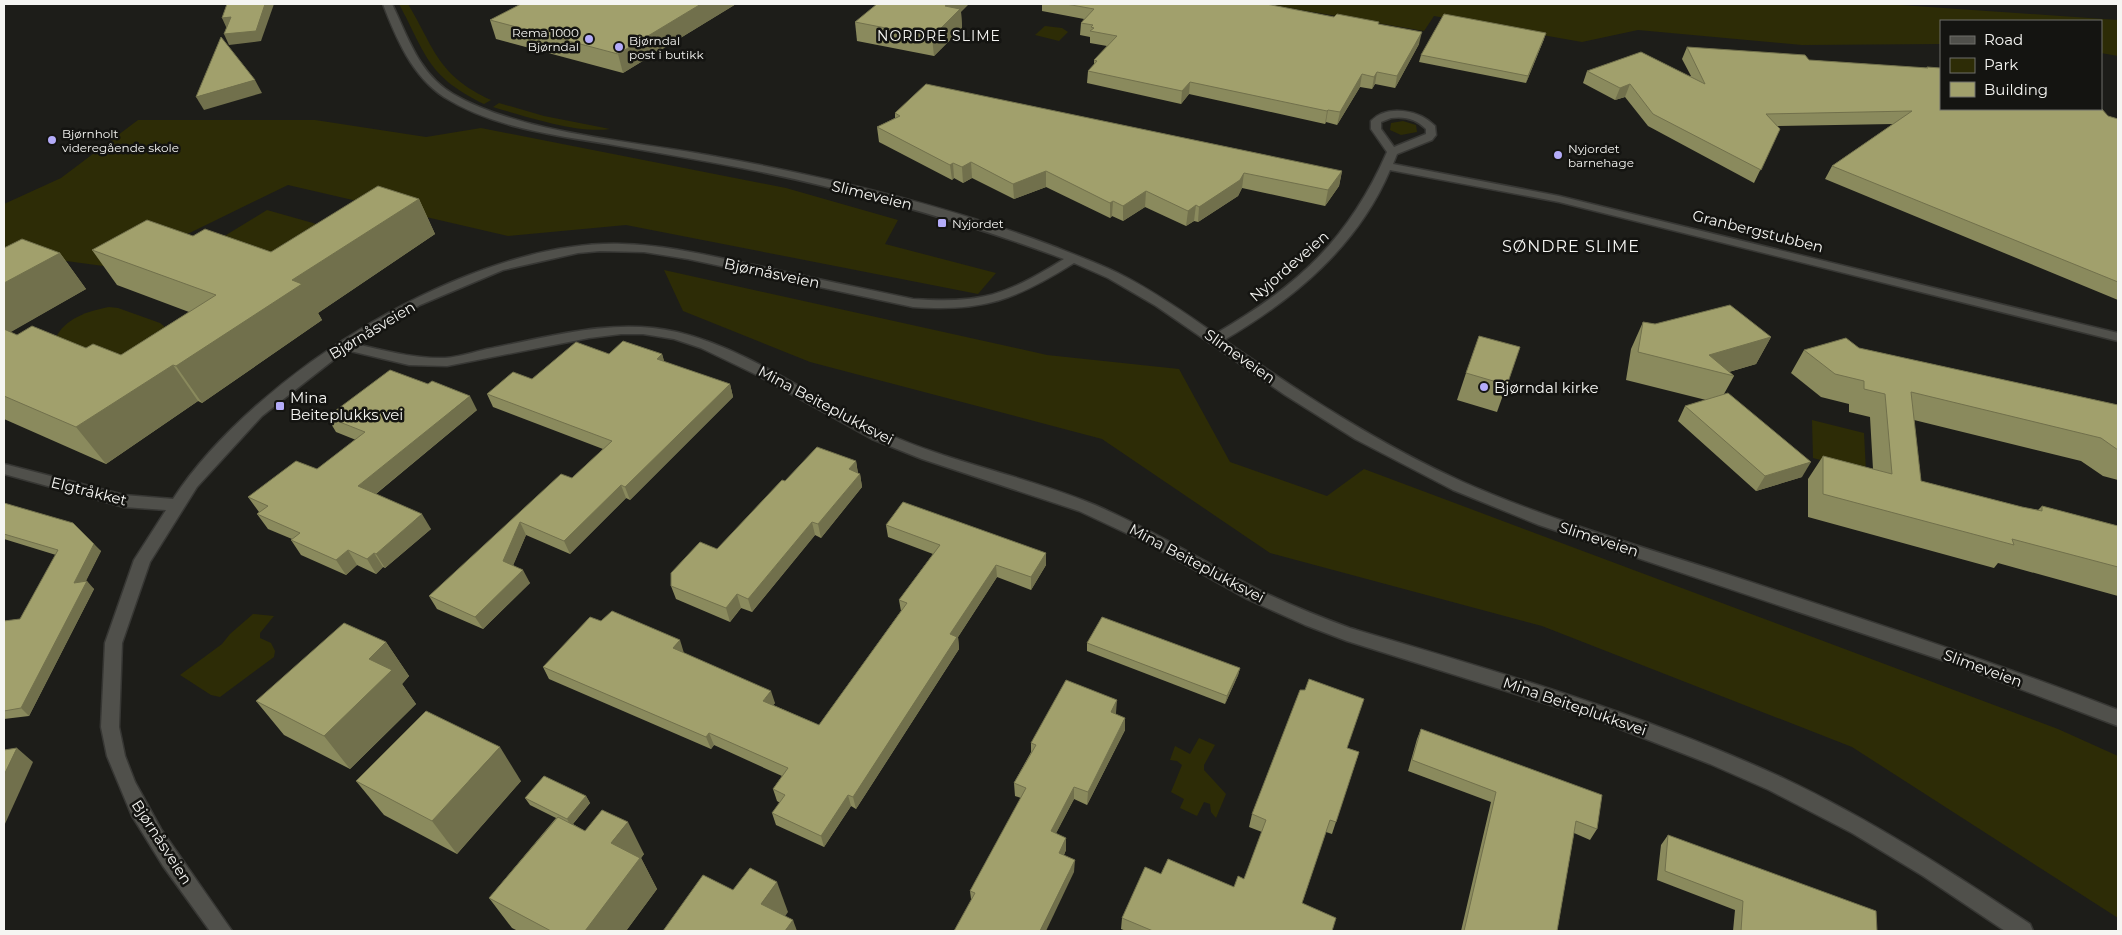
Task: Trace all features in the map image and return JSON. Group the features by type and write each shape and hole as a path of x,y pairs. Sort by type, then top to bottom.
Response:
{"street":[{"name":"Slimeveien","path":"387,4 413,58 426,78 448,95 478,110 566,133 775,171 848,188 994,229 1074,258 1148,295 1216,339 1273,380 1360,434 1421,468 1494,502 1568,529 1946,654 2118,718"},
{"path":"1402,114 1428,123 1431,128 1431,135 1392,152 1376,129 1376,121 1384,116 1402,114"},
{"name":"Nyjordeveien","path":"1216,339 1272,306 1321,263 1344,239 1379,186 1392,152"},
{"name":"Granbergstubben","path":"1388,166 1559,199 2118,337"},
{"name":"Bjørnåsveien","path":"222,931 135,804 116,755 110,730 107,688 112,643 118,619 143,559 175,505 204,468 249,421 301,377 344,345 433,294 481,273 516,261 580,249 618,247 661,250 913,303 948,306 983,303 1008,296 1031,285 1074,258"},
{"name":"Mina Beiteplukksvei","path":"344,345 423,363 447,362 593,333 626,329 657,332 706,345 759,368 878,436 929,455 1083,506 1135,530 1255,595 1310,620 1347,634 1577,705 1729,763 1834,813 1880,839 1929,868 2022,931"},
{"name":"Elgtråkket","path":"4,469 124,501 175,505"}],"green space":[{"path":"399,4 408,4 439,60 448,71 473,91 491,100 484,104 465,94 439,74 423,51"},
{"path":"1266,4 1886,4 2118,20 2118,56 2102,53 2102,20 1940,20 1940,44 1802,45 1638,30 1582,42 1434,16 1424,31"},
{"path":"1045,26 1062,28 1068,32 1059,41 1035,35"},
{"path":"499,103 544,116 610,129 597,130 567,127 493,107"},
{"path":"138,120 315,120 426,137 481,128 786,188 898,220 885,244 996,273 978,294 626,225 508,236 288,185 118,268 59,260 4,267 4,204 61,178"},
{"path":"1403,121 1416,125 1417,132 1401,135 1390,130 1391,123"},
{"path":"267,210 334,229 291,261 213,243"},
{"path":"664,270 1047,355 1179,369 1230,462 1327,496 1364,469 2058,729 2118,756 2118,918 1852,747 1542,626 1270,553 1102,439 810,362 683,311"},
{"path":"109,307 118,308 160,323 165,327 165,333 119,361 55,339 59,332 71,321 85,313"},
{"path":"1812,420 1864,433 1866,472 1813,458"},
{"path":"253,614 274,616 260,633 260,638 271,643 275,651 274,657 220,697 211,695 180,675 222,644 230,634"},
{"path":"1199,738 1215,745 1204,765 1204,770 1226,794 1216,818 1211,812 1210,804 1204,802 1197,816 1180,808 1184,799 1171,792 1182,765 1177,761 1170,760 1175,746 1190,754"}],"building":[{"path":"227,4 265,4 256,31 224,34 231,17 222,18"},
{"path":"521,4 701,4 618,54 490,20"},
{"path":"877,4 948,4 945,6 960,9 932,37 855,22"},
{"path":"1066,4 1266,4 1334,17 1337,14 1422,32 1397,76 1377,72 1374,77 1362,74 1340,112 1327,111 1190,82 1182,91 1088,71 1097,61 1094,60 1117,36 1090,31 1094,28 1091,27 1093,25 1081,23 1094,9"},
{"path":"1444,14 1546,33 1528,76 1421,55"},
{"path":"221,37 255,80 196,97"},
{"path":"1687,47 1805,55 1809,60 1940,68 1940,110 2102,109 2108,116 2118,119 2118,282 1832,166 1912,111 1766,114 1780,129 1761,170 1653,114 1630,84 1620,88 1587,71 1641,52 1705,84"},
{"path":"926,84 1342,171 1328,190 1244,173 1240,180 1199,207 1196,205 1188,211 1146,191 1123,206 1113,201 1110,203 1046,171 1013,184 971,162 962,167 953,163 950,165 877,127 900,116 895,113"},
{"path":"378,186 419,199 292,280 302,284 176,366 173,365 76,427 4,396 4,329 17,335 32,326 86,348 93,344 121,355 216,295 92,250 147,220 193,236 205,229 271,252"},
{"path":"22,239 60,253 4,283 4,248"},
{"path":"1730,305 1771,337 1709,355 1734,376 1638,352 1643,322 1655,324"},
{"path":"1479,336 1520,347 1507,385 1466,373"},
{"path":"1846,338 1859,348 2118,405 2118,450 2101,438 1911,392 1921,481 2022,507 2042,511 2042,506 2118,526 2118,567 2012,539 2014,545 1823,494 1823,456 1892,474 1885,394 1864,389 1864,381 1835,374 1804,350"},
{"path":"623,341 662,354 657,359 730,384 625,487 621,485 564,541 520,522 503,561 523,570 475,617 429,596 561,474 572,478 612,441 487,394 513,372 532,379 576,342 609,354"},
{"path":"390,370 428,384 432,381 470,396 358,486 422,514 376,554 374,553 367,559 348,550 336,560 291,540 300,533 257,514 268,506 248,497 296,461 317,469 365,432 327,417"},
{"path":"1728,393 1811,462 1765,476 1685,406"},
{"path":"817,447 856,461 849,469 860,474 818,524 812,522 748,599 737,594 726,608 671,586 671,573 700,542 717,549 782,480 785,481"},
{"path":"903,502 1046,553 1031,577 996,565 950,634 957,637 853,797 848,795 821,836 772,813 785,795 773,789 788,768 709,733 706,737 543,667 590,617 601,621 612,611 680,640 673,648 771,691 763,701 819,725 907,603 899,600 940,545 886,525"},
{"path":"4,503 73,523 94,544 74,583 87,581 21,708 4,711 4,621 20,619 58,550 4,534"},
{"path":"1102,617 1240,668 1227,696 1087,643"},
{"path":"344,623 386,642 369,659 392,670 324,736 256,701"},
{"path":"1309,679 1364,699 1347,748 1359,752 1336,822 1330,820 1302,903 1336,918 1332,931 1153,931 1122,918 1145,867 1161,874 1168,859 1234,887 1238,876 1244,879 1266,820 1252,814 1300,690 1305,690"},
{"path":"1066,680 1117,700 1111,712 1125,718 1088,792 1074,787 1051,831 1066,838 1059,853 1075,860 1040,931 954,931 975,893 970,891 1026,788 1014,783 1036,745 1031,743"},
{"path":"426,711 500,747 432,821 356,781"},
{"path":"1421,729 1602,795 1597,829 1576,821 1557,931 1464,931 1496,792 1412,760"},
{"path":"17,748 4,775 4,750"},
{"path":"544,776 586,796 567,819 525,798"},
{"path":"602,810 628,822 611,843 640,858 585,931 551,931 489,898 558,817 585,831"},
{"path":"1668,835 1876,911 1877,931 1741,931 1743,901 1665,871"},
{"path":"750,868 777,882 761,904 793,920 785,931 663,931 703,875 733,890"}],"place":[{"name":"Rema 1000 Bjørndal","path":"589,39"},
{"name":"Bjørndal post i butikk","path":"619,47"},
{"name":"Bjørnholt videregående skole","path":"52,140"},
{"name":"Nyjordet barnehage","path":"1558,155"},
{"name":"Nyjordet","path":"942,223"},
{"name":"Bjørndal kirke","path":"1484,387"},
{"name":"Mina Beiteplukks vei","path":"280,406"}],"district":[{"name":"NORDRE SLIME","path":"939,36"},
{"name":"SØNDRE SLIME","path":"1571,246"}]}
